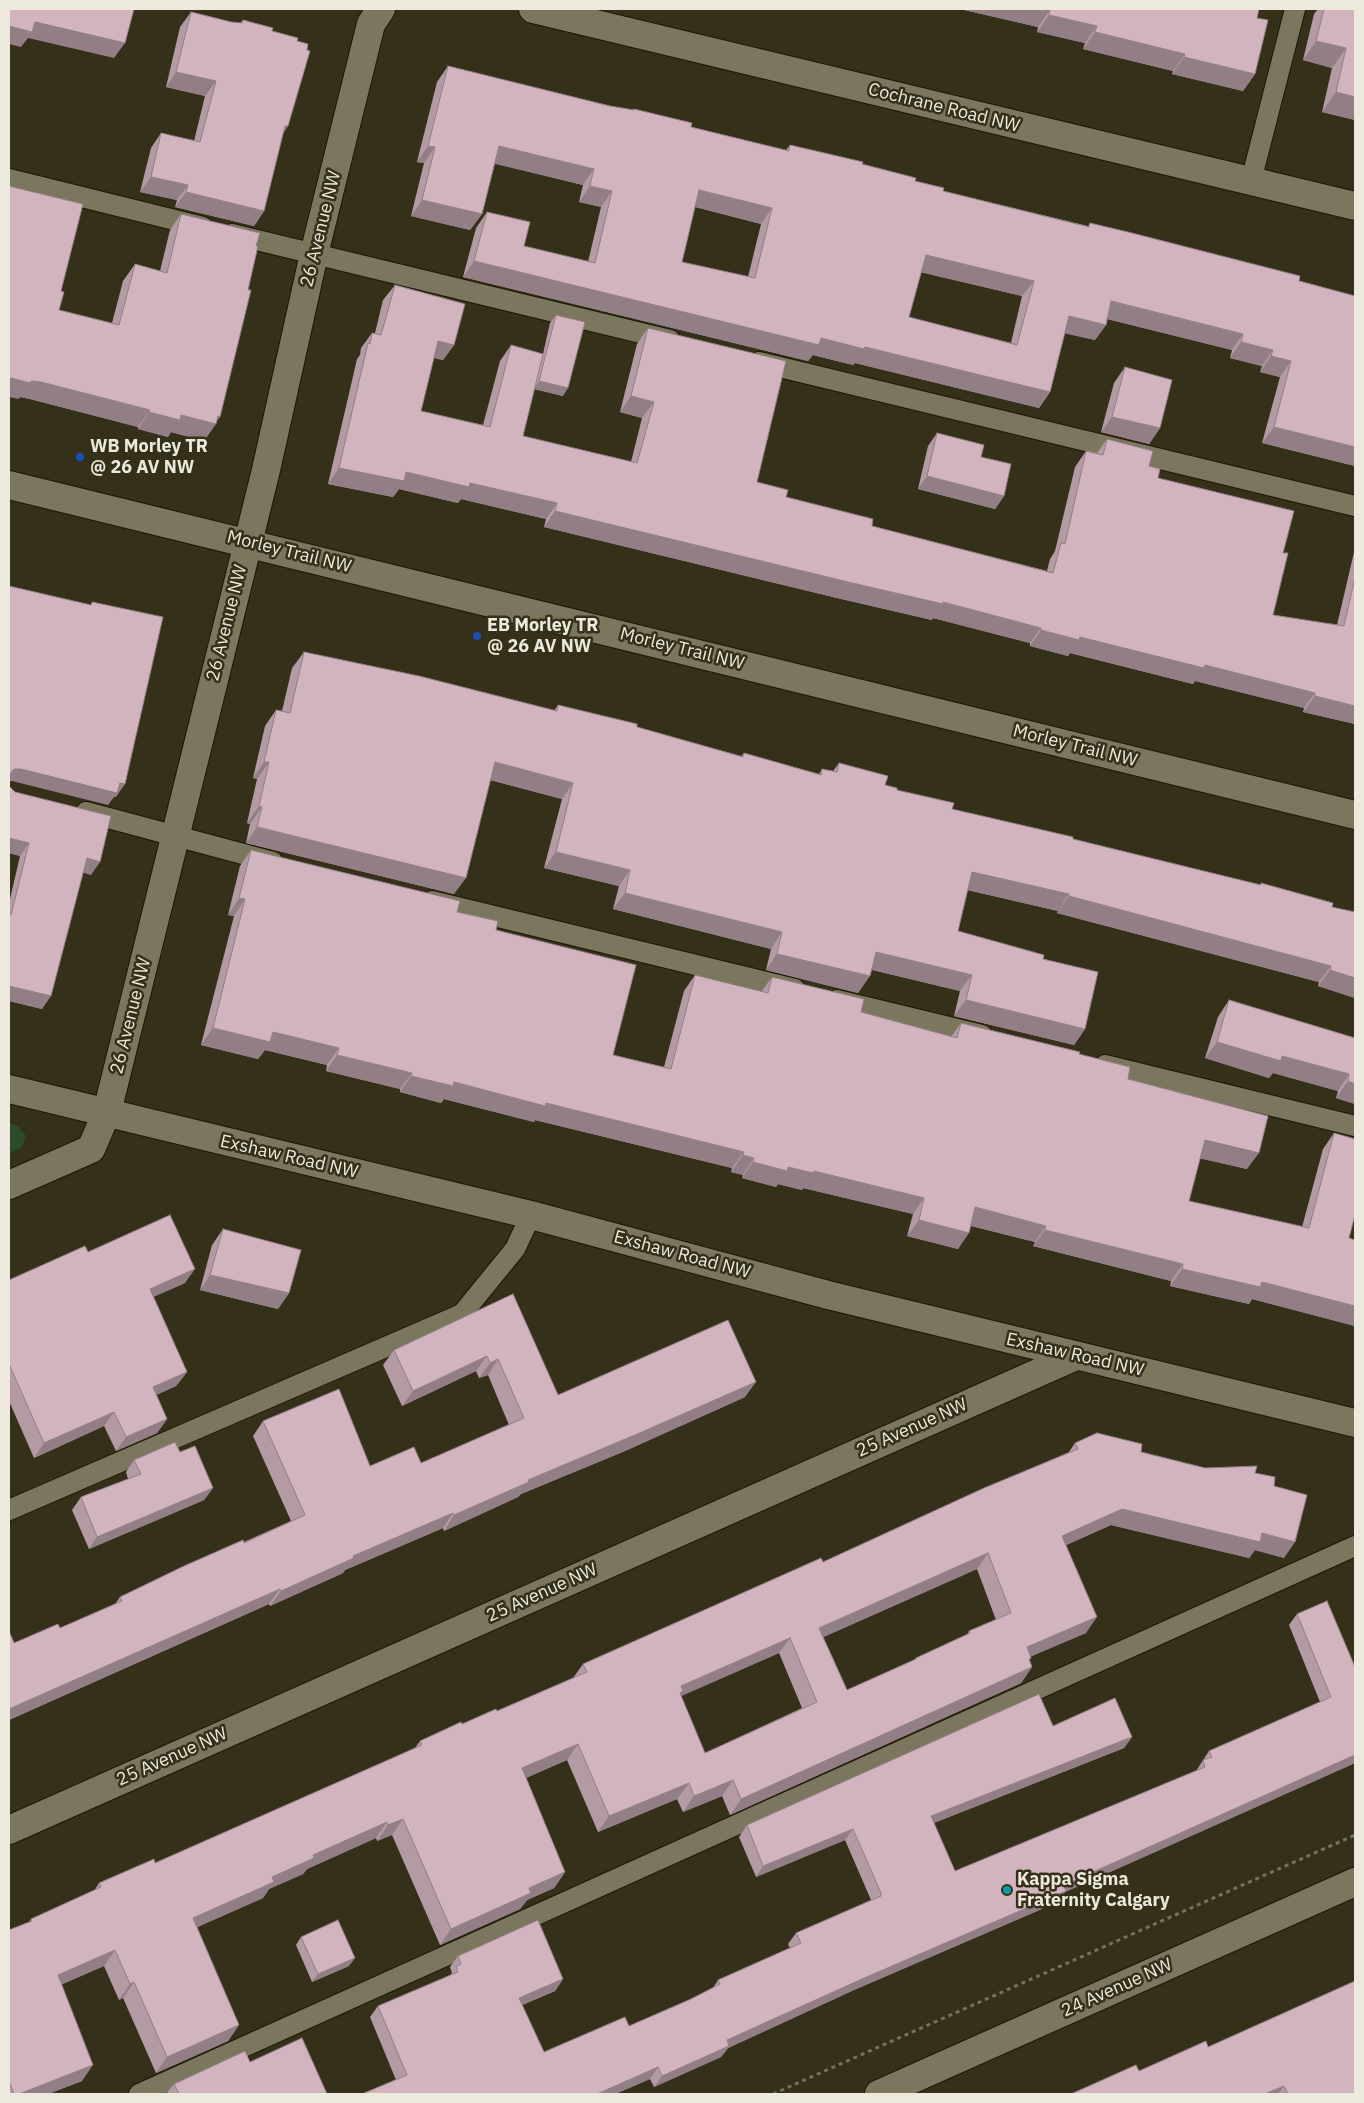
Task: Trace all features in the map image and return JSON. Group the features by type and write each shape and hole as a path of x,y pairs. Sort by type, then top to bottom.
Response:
{"street":[{"name":"26 Avenue NW","path":"9,1185 90,1149 107,1112 266,470 314,254 371,24 381,9"},
{"name":"Cochrane Road NW","path":"533,9 1355,206"},
{"name":"Morley Trail NW","path":"9,484 1355,815"},
{"name":"Exshaw Road NW","path":"9,1089 107,1112 159,1127 531,1215 828,1294 1355,1423"},
{"name":"25 Avenue NW","path":"9,1830 1076,1356"},
{"name":"24 Avenue NW","path":"879,2094 1355,1882"}],"lane":[{"path":"1251,181 1295,9"},
{"path":"9,179 687,345"},
{"path":"745,359 1355,506"},
{"path":"66,807 206,846 293,867"},
{"path":"419,897 998,1039"},
{"path":"1085,1060 1355,1126"},
{"path":"9,1510 462,1314 515,1249 531,1215"},
{"path":"139,2094 1355,1546"}],"path":[{"path":"773,2094 1355,1835"}],"green space":[{"path":"9,1123 18,1126 26,1136 22,1147 9,1154"}],"building":[{"path":"9,9 134,9 125,43 35,22 32,32 9,26"},
{"path":"1043,9 1259,9 1257,18 1268,20 1255,74 1184,57 1185,54 1095,32 1097,26 1049,15 1050,10"},
{"path":"1324,9 1355,9 1355,97 1336,92 1346,48 1316,41"},
{"path":"191,12 231,22 242,23 243,20 273,28 272,31 298,38 297,41 308,44 307,50 310,51 288,126 285,126 264,211 186,192 188,185 151,177 161,133 200,142 216,81 176,72"},
{"path":"448,66 610,106 634,109 692,123 691,127 789,151 790,145 863,162 862,164 916,178 915,181 944,188 943,191 1089,227 1090,223 1128,232 1300,276 1299,281 1355,296 1355,447 1274,427 1291,361 1271,356 1273,350 1241,342 1243,334 1111,301 1106,325 1069,316 1050,392 821,338 819,345 474,261 487,212 530,222 524,246 595,263 612,191 590,186 594,169 499,146 482,214 422,200 435,147 428,146","holes":["699,190 772,208 755,278 682,262","926,255 1034,281 1017,345 909,317"]},
{"path":"9,186 83,204 61,291 64,292 59,310 119,325 135,264 167,273 181,214 260,233 248,290 251,290 220,417 218,416 216,424 181,415 180,420 149,412 150,410 41,382 31,381 30,383 11,378 9,381"},
{"path":"395,285 465,304 454,345 438,341 421,411 490,427 511,345 543,354 523,436 637,463 654,402 631,396 648,328 786,361 757,482 788,490 786,497 873,519 872,526 1053,573 1061,543 1065,544 1086,451 1103,455 1107,439 1153,451 1149,466 1160,469 1158,478 1294,511 1283,553 1288,553 1273,615 1344,626 1355,578 1355,706 1315,696 1315,693 1205,665 1204,668 1080,637 1079,640 943,602 943,604 848,582 555,511 557,503 470,483 469,487 406,472 404,481 339,468 368,343 370,344 372,333 381,335"},
{"path":"556,315 585,322 568,388 539,381"},
{"path":"1125,367 1172,380 1160,428 1112,417"},
{"path":"937,433 984,445 981,457 1011,464 1004,496 927,476"},
{"path":"9,586 91,605 92,602 163,617 125,784 120,783 117,793 21,769 14,769 9,775"},
{"path":"304,652 419,676 557,711 558,705 637,724 637,727 743,757 744,753 821,775 822,769 837,772 839,763 888,776 885,785 897,788 897,790 954,803 952,809 1073,837 1073,839 1261,885 1261,883 1333,903 1332,907 1355,912 1355,978 1330,970 1331,966 1069,896 1069,894 972,872 958,931 1044,955 1043,959 1098,972 1085,1029 966,1000 972,975 876,952 870,976 777,954 782,932 625,893 630,870 556,852 573,783 495,762 466,878 257,827 262,807 259,806 269,762 264,762 276,710 290,713"},
{"path":"9,786 15,792 111,816 100,862 87,858 51,996 9,986 9,915 11,915 29,843 9,838"},
{"path":"251,850 460,901 457,912 498,921 496,930 636,965 613,1055 671,1069 695,975 768,993 772,977 864,999 861,1012 957,1038 961,1023 1080,1052 1079,1054 1130,1067 1128,1079 1268,1116 1259,1153 1205,1140 1189,1201 1309,1228 1334,1133 1355,1139 1355,1215 1349,1238 1355,1240 1355,1306 1262,1282 1260,1287 1182,1269 1183,1264 1045,1230 1046,1226 975,1207 969,1233 919,1220 924,1198 814,1171 813,1173 788,1167 787,1171 753,1162 754,1158 743,1155 744,1152 546,1103 545,1106 454,1082 453,1086 411,1076 412,1073 337,1055 339,1048 273,1032 270,1042 213,1028 245,899 239,898"},
{"path":"1229,1000 1355,1038 1355,1084 1348,1081 1349,1074 1282,1056 1281,1061 1217,1042"},
{"path":"170,1215 195,1269 150,1289 187,1372 153,1387 167,1419 126,1437 114,1412 44,1443 9,1364 9,1280 85,1246 88,1252"},
{"path":"223,1229 301,1250 289,1293 210,1275"},
{"path":"513,1294 558,1395 728,1320 756,1382 528,1480 529,1482 454,1515 453,1513 353,1556 354,1558 281,1591 280,1589 9,1709 9,1631 14,1643 58,1624 60,1628 122,1601 120,1597 184,1566 243,1540 244,1543 305,1515 263,1421 339,1389 370,1466 414,1447 421,1463 524,1418 498,1359 490,1363 487,1356 413,1391 394,1350"},
{"path":"1097,1433 1142,1444 1141,1452 1205,1468 1257,1466 1255,1473 1275,1477 1274,1486 1307,1495 1295,1542 1262,1533 1260,1542 1122,1509 1062,1536 1097,1617 1027,1647 1032,1667 741,1799 733,1780 694,1796 689,1783 609,1816 578,1744 522,1768 565,1872 529,1888 531,1893 451,1929 403,1819 388,1825 387,1822 313,1855 314,1858 272,1877 274,1882 193,1918 239,2025 167,2057 134,1982 130,1984 115,1950 58,1975 93,2065 19,2094 14,2094 9,2081 9,1930 32,1921 31,1919 101,1887 99,1883 154,1859 155,1863 422,1745 420,1741 461,1722 462,1724 496,1709 497,1711 587,1672 583,1664 821,1558 823,1562 984,1488 1078,1449 1075,1443","holes":["988,1553 1011,1613 969,1631 970,1633 847,1690 819,1628","790,1638 817,1702 705,1753 680,1693 683,1691 681,1686"]},
{"path":"175,1442 180,1452 195,1446 213,1488 97,1537 81,1497 141,1474 134,1460"},
{"path":"1327,1601 1355,1667 1355,1755 1064,1885 1066,1891 862,1979 727,2040 729,2046 662,2076 658,2067 597,2094 362,2094 407,2075 378,2006 458,1972 456,1967 461,1964 458,1956 538,1920 563,1979 519,1998 544,2052 625,2017 629,2026 691,1999 720,1984 718,1980 801,1943 796,1933 881,1896 853,1829 763,1866 747,1825 1039,1694 1053,1726 1115,1698 1132,1737 931,1816 955,1871 1205,1767 1203,1760 1212,1757 1209,1751 1331,1697 1297,1614"},
{"path":"338,1920 355,1958 318,1974 301,1937"},
{"path":"1355,1981 1355,2094 1288,2094 1284,2086 1265,2094 1071,2094 1136,2065 1139,2071 1206,2041 1208,2047"},
{"path":"302,2038 327,2094 179,2094 174,2084 245,2051 250,2062"}],"place":[{"name":"WB Morley TR @ 26 AV NW","path":"80,457"},
{"name":"EB Morley TR @ 26 AV NW","path":"477,636"},
{"name":"Kappa Sigma Fraternity Calgary","path":"1007,1890"}]}
